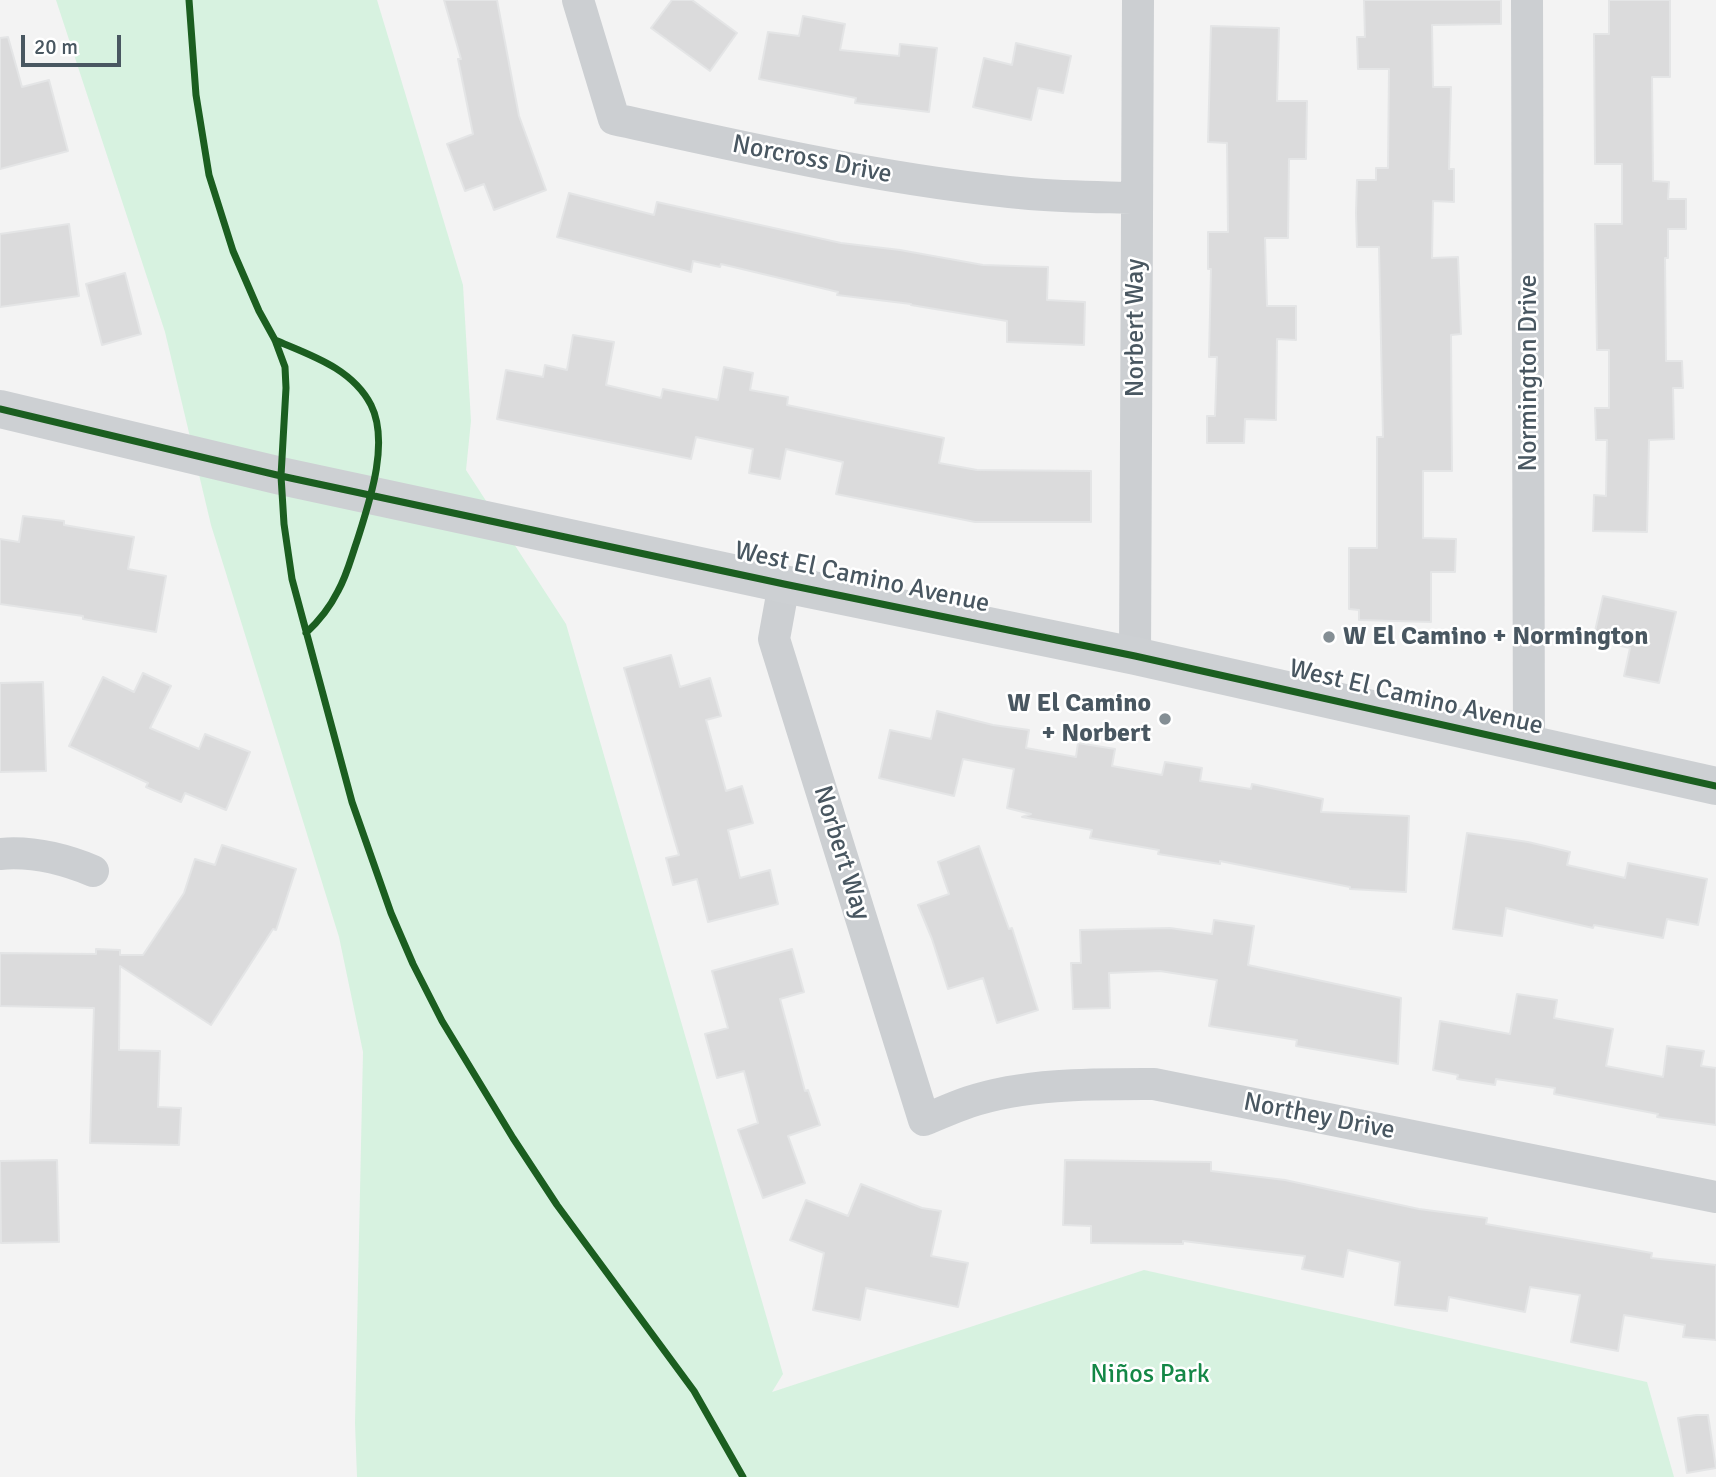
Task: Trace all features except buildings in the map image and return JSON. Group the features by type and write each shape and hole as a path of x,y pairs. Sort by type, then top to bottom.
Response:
{"main road":[{"name":"West El Camino Avenue","path":"0,409 281,476 1135,656 1716,786"}],"street":[{"name":"Norcross Drive","path":"578,0 614,119 809,161 936,183 1032,194 1137,198"},
{"name":"Norbert Way","path":"1135,656 1138,0"},
{"name":"Normington Drive","path":"1527,0 1529,746"},
{"name":"Norbert Way","path":"784,584 774,639 924,1120"},
{"path":"0,854 35,854 93,871"},
{"name":"Northey Drive","path":"924,1120 971,1101 1009,1093 1091,1084 1154,1084 1716,1197"}],"green space":[{"name":"Niños Park","path":"56,0 377,0 463,285 471,421 466,470 566,624 783,1374 772,1392 1144,1270 1647,1382 1674,1477 357,1477 355,1423 363,1052 339,937 211,525 165,332"}],"cycle path":[{"path":"189,0 196,95 209,175 233,251 285,367 281,476 284,524 292,579 352,802 391,913 442,1021 513,1138 557,1205 694,1391 743,1477"},
{"path":"275,340 316,357 353,381 371,405 379,437 372,491 346,573 328,608 306,633"},
{"path":"0,409 281,476 1135,656 1716,786"}],"place":[{"name":"W El Camino + Normington","path":"1329,637"},
{"name":"W El Camino + Norbert","path":"1165,719"}]}
